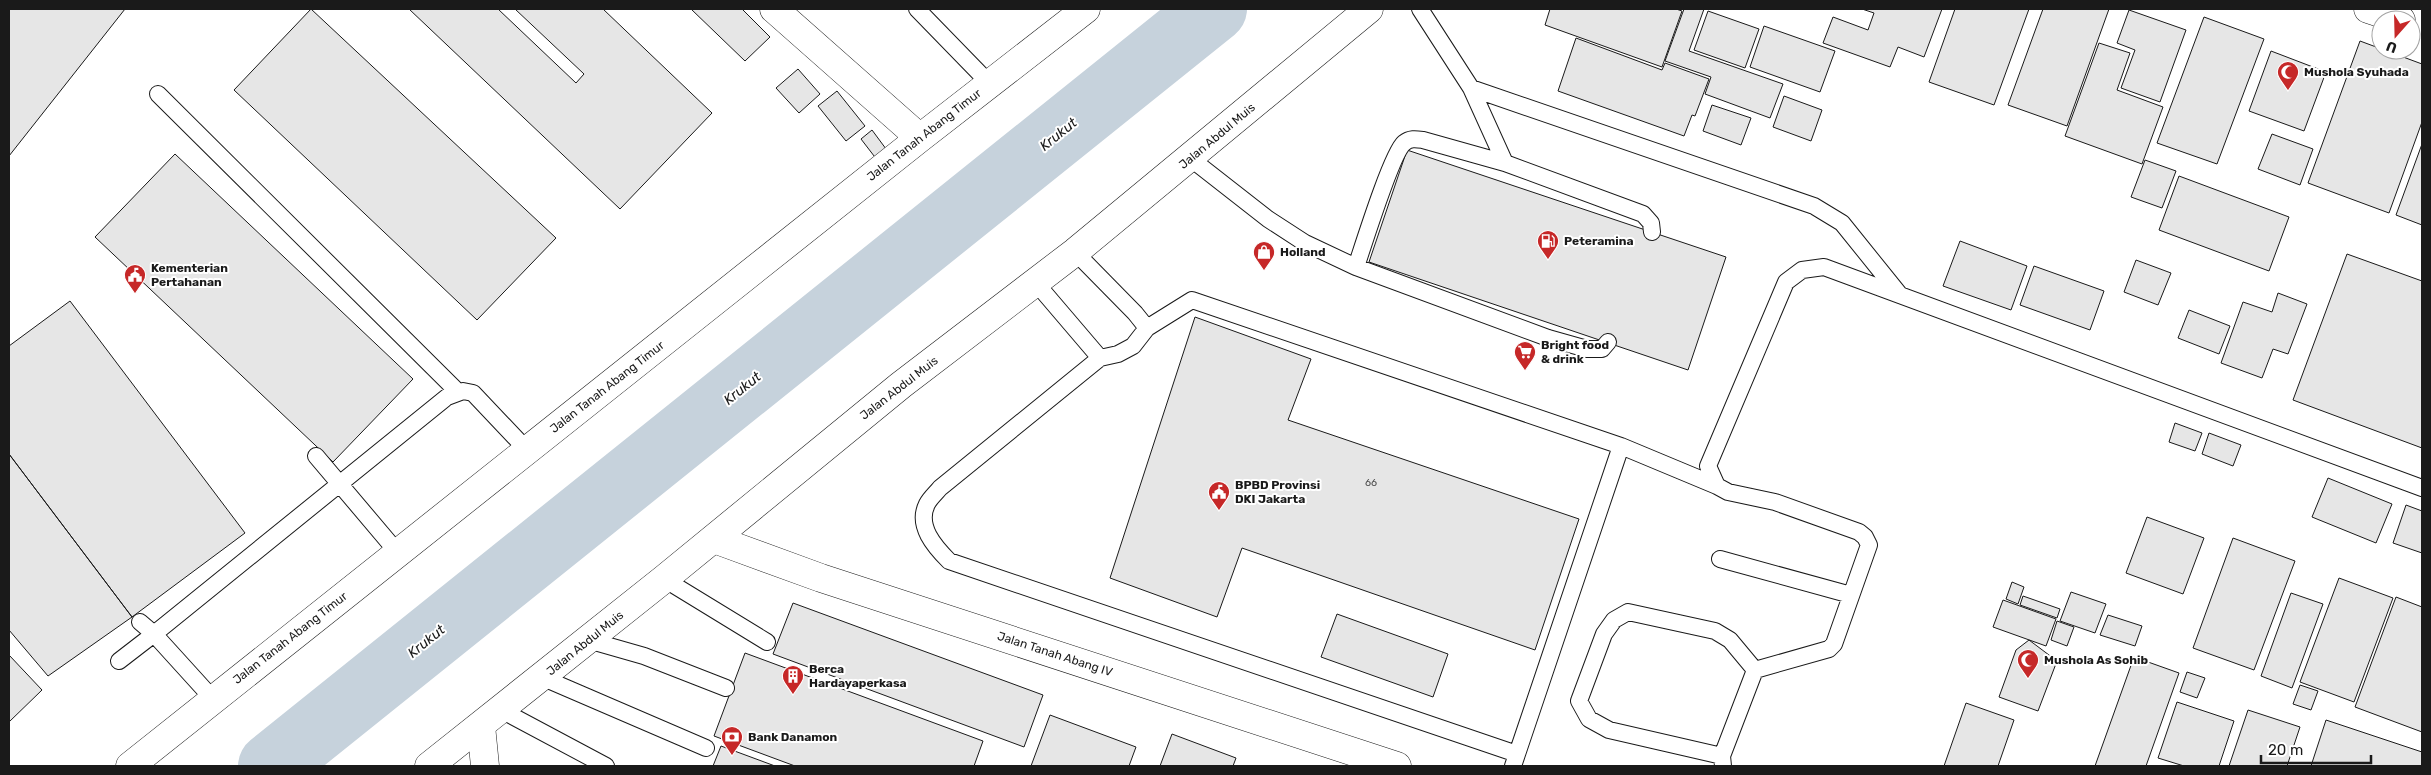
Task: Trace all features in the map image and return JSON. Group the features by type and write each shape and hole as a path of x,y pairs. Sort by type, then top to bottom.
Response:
{"street":[{"path":"774,9 920,138"},
{"name":"Jalan Tanah Abang Timur","path":"130,766 989,83 1086,9"},
{"name":"Jalan Abdul Muis","path":"429,766 714,539 901,385 1075,252 1369,9"},
{"name":"Jalan Tanah Abang IV","path":"714,539 821,578 1397,766"},
{"path":"485,766 491,718"}],"lane":[{"path":"917,9 989,83"},
{"path":"1420,9 1472,88 1505,163"},
{"path":"1472,88 1814,206 1842,223 1900,295"},
{"path":"158,94 458,392"},
{"path":"1356,267 1402,144 1410,139 1423,140 1505,163 1644,214 1651,223 1652,232"},
{"path":"1190,158 1268,219 1305,244 1356,267 1548,338 1587,349 1602,349 1608,342"},
{"path":"1075,252 1135,313 1147,328"},
{"path":"1717,486 1708,466 1712,451 1786,282 1802,270 1824,267 2422,488"},
{"path":"1036,282 1100,358"},
{"path":"1621,446 1515,760 949,560 930,542 925,522 926,505 940,488 1100,358 1118,354 1133,346 1147,328 1192,300 1621,446 1728,492 1792,508 1859,532 1865,537 1868,545 1834,644 1829,649 1754,670"},
{"path":"119,661 447,397 458,392 470,391 478,396 527,450"},
{"path":"316,456 398,553"},
{"path":"1720,560 1851,595"},
{"path":"664,579 767,642"},
{"path":"1628,612 1715,631 1730,640 1754,670 1722,761 1609,730 1589,719 1579,701 1604,634 1614,620 1628,612"},
{"path":"140,622 154,634 213,699"},
{"path":"588,640 644,656 726,688"},
{"path":"541,677 706,748"},
{"path":"491,718 606,766"}],"building":[{"path":"9,9 125,9 9,156"},
{"path":"311,9 556,238 477,320 234,90"},
{"path":"409,9 498,9 576,83 584,74 515,9 603,9 712,113 620,209"},
{"path":"691,9 742,9 770,37 745,61"},
{"path":"1550,9 1676,9 1682,11 1662,67 1545,25"},
{"path":"1684,9 1704,9 1689,51 1783,84 1770,118 1705,94 1711,77 1665,61"},
{"path":"1862,9 1942,9 1924,57 1898,47 1890,67 1823,43 1833,17 1868,30 1874,13"},
{"path":"1955,9 2029,9 1994,105 1929,82"},
{"path":"2043,9 2109,9 2067,126 2008,105"},
{"path":"2129,10 2186,30 2160,102 2121,88 2135,50 2117,43"},
{"path":"1708,11 1759,29 1745,68 1694,50"},
{"path":"2204,17 2264,39 2217,164 2157,143"},
{"path":"1764,26 1835,51 1820,92 1750,67"},
{"path":"1576,38 1662,70 1665,63 1709,79 1695,116 1692,115 1684,136 1558,91"},
{"path":"2360,41 2371,45 2371,60 2411,60 2422,64 2422,122 2389,213 2308,183"},
{"path":"2099,43 2130,53 2117,90 2163,107 2142,164 2065,136"},
{"name":"Mushola Syuhada","path":"2271,51 2326,72 2304,131 2249,111"},
{"path":"798,69 820,94 799,113 776,88"},
{"path":"837,91 865,126 846,141 818,106"},
{"path":"1784,96 1822,110 1811,141 1773,127"},
{"path":"1712,105 1751,118 1741,145 1703,131"},
{"path":"872,130 892,157 881,165 861,139"},
{"path":"2272,134 2313,149 2300,185 2258,169"},
{"path":"2422,144 2422,225 2396,215"},
{"name":"Peteramina","path":"1407,150 1726,257 1688,370 1369,262"},
{"path":"175,154 413,379 333,462 95,237"},
{"path":"2145,160 2176,171 2162,208 2131,197"},
{"path":"2179,176 2289,217 2269,271 2159,230"},
{"path":"1960,241 2027,266 2011,310 1943,286"},
{"path":"2347,254 2422,281 2422,448 2293,400"},
{"path":"2136,260 2171,273 2158,305 2124,292"},
{"path":"2034,266 2104,291 2090,330 2020,305"},
{"path":"2278,293 2307,304 2288,354 2273,349 2262,378 2221,363 2243,302 2272,312"},
{"path":"70,301 245,533 132,617 9,454 9,346"},
{"path":"2189,310 2230,326 2219,354 2178,338"},
{"path":"1195,317 1311,359 1288,420 1579,519 1535,650 1242,548 1217,617 1110,578"},
{"path":"2175,423 2202,433 2195,451 2169,442"},
{"path":"2209,433 2241,445 2233,466 2202,454"},
{"path":"9,454 132,617 48,676 9,630"},
{"path":"2328,478 2392,504 2376,543 2312,517"},
{"path":"2406,505 2422,511 2422,553 2393,543"},
{"path":"2147,517 2204,538 2183,594 2126,573"},
{"path":"2233,538 2295,561 2254,670 2193,648"},
{"path":"2339,578 2393,598 2354,702 2300,682"},
{"path":"2012,582 2024,587 2018,604 2006,599"},
{"path":"2071,592 2106,604 2095,633 2060,621"},
{"path":"2291,593 2323,604 2292,688 2261,676"},
{"path":"2023,596 2060,609 2057,618 2020,605"},
{"path":"2396,597 2422,607 2422,732 2355,707"},
{"path":"2003,600 2056,619 2046,646 1993,627"},
{"path":"793,603 1043,695 1024,747 773,654"},
{"path":"1337,614 1448,654 1433,697 1321,657"},
{"path":"2108,615 2142,626 2135,646 2100,635"},
{"path":"2057,621 2074,627 2067,646 2051,640"},
{"name":"Mushola As Sohib","path":"2029,640 2057,661 2038,711 1999,697 2016,650"},
{"name":"Berca Hardayaperkasa","path":"745,653 983,741 974,766 795,766 714,736"},
{"path":"9,655 42,690 9,722"},
{"path":"2134,657 2179,673 2146,766 2095,766"},
{"path":"2187,672 2205,678 2197,698 2180,692"},
{"path":"2300,685 2318,691 2311,710 2293,704"},
{"path":"2177,702 2234,721 2219,766 2184,766 2158,758"},
{"path":"1966,703 2014,720 1998,766 1944,766"},
{"path":"2248,710 2300,727 2287,766 2229,766"},
{"path":"1050,715 1136,747 1129,766 1031,766"},
{"path":"2326,720 2422,752 2422,766 2311,766"},
{"path":"1172,734 1236,758 1233,766 1160,766"},
{"name":"Bank Danamon","path":"721,746 775,766 713,766"}],"waterway":[{"name":"Krukut","path":"271,766 1214,9"}],"place":[{"name":"Mushola Syuhada","path":"2288,91"},
{"name":"Peteramina","path":"1548,260"},
{"name":"Holland","path":"1264,271"},
{"name":"Kementerian Pertahanan","path":"135,294"},
{"name":"Bright food & drink","path":"1525,371"},
{"name":"BPBD Provinsi DKI Jakarta","path":"1219,511"},
{"name":"Mushola As Sohib","path":"2028,679"},
{"name":"Berca Hardayaperkasa","path":"793,695"},
{"name":"Bank Danamon","path":"732,756"}]}
